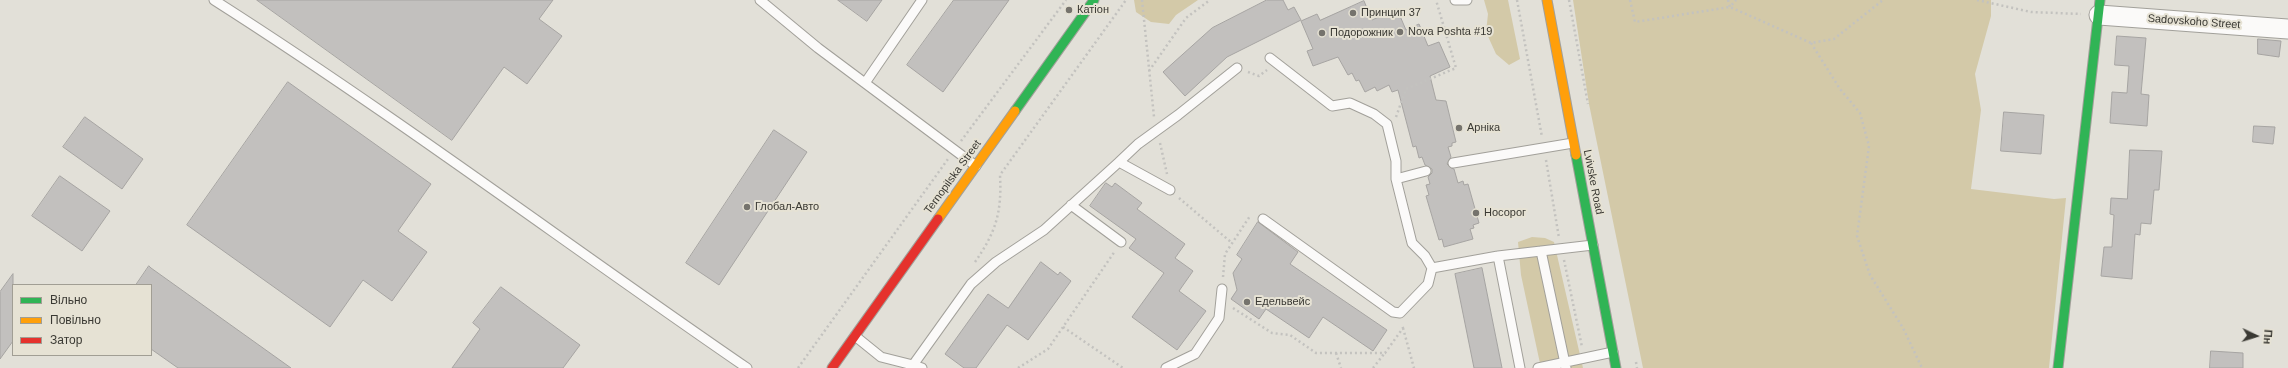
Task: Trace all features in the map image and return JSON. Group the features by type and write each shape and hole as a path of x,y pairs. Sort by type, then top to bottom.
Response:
{"main road":[{"name":"Ternopilska Street","path":"832,368 1094,0"},
{"name":"Lvivske Road","path":"1547,0 1616,368"},
{"path":"2058,368 2100,7"}],"street":[{"name":"Sadovskoho Street","path":"2100,7 2288,29"}],"lane":[{"path":"214,0 296,52 579,252 747,368"},
{"path":"760,0 865,83 976,166"},
{"path":"865,83 922,0"},
{"path":"1455,0 1467,0"},
{"path":"1263,219 1393,312 1400,313 1428,284 1432,268 1425,256 1412,243 1396,179 1396,161 1387,124 1374,114 1350,103 1332,106 1270,58"},
{"path":"912,367 971,284 996,262 1044,230 1138,144 1157,131 1237,68"},
{"path":"1453,163 1574,143"},
{"path":"1119,162 1170,190"},
{"path":"1396,179 1426,171"},
{"path":"1071,205 1121,242"},
{"path":"1432,268 1498,256 1561,250 1593,245"},
{"path":"1541,252 1565,365"},
{"path":"1498,256 1520,368"},
{"path":"1166,368 1195,354 1220,318 1222,289"},
{"path":"855,336 881,357 912,367 922,368"},
{"path":"1538,368 1565,365 1585,358 1612,352"}],"path":[{"path":"798,368 954,150 1066,0"},
{"path":"973,265 986,246 997,220 1001,200 1000,175 1126,0"},
{"path":"1142,0 1157,131 1170,190 1232,243"},
{"path":"1149,71 1186,18 1210,0"},
{"path":"1395,122 1406,89 1456,68 1436,0"},
{"path":"1516,0 1561,250 1585,358"},
{"path":"1630,0 1635,22 1730,7 1811,43 1840,89 1860,113 1869,146 1857,236 1870,275 1903,328 1922,368"},
{"path":"1728,0 1730,7"},
{"path":"1730,7 1736,0"},
{"path":"1811,43 1834,39 1883,0"},
{"path":"1977,0 2031,12 2100,7"},
{"path":"1222,289 1225,254 1251,214 1263,219"},
{"path":"1018,368 1048,349 1121,242"},
{"path":"1221,300 1272,333 1290,335 1316,353 1385,353"},
{"path":"1400,313 1414,368"},
{"path":"1063,327 1123,368"},
{"path":"1373,368 1403,328"},
{"path":"1336,353 1341,368"}],"shaded area":[{"path":"1134,0 1198,0 1176,15 1169,24 1151,22 1136,12"},
{"path":"1484,0 1508,0 1520,59 1509,65 1496,54 1486,32 1488,14"},
{"path":"1573,0 1991,0 1991,16 1975,74 1981,110 1971,189 2054,199 2066,198 2049,368 1643,368 1589,104"},
{"path":"1532,237 1545,238 1554,242 1583,368 1541,368 1521,275 1518,242"}],"building":[{"path":"257,0 553,0 539,19 562,36 527,84 504,67 452,140"},
{"path":"838,0 882,0 867,21"},
{"path":"954,0 1009,0 943,92 907,65"},
{"path":"1267,0 1283,0 1288,10 1294,7 1301,20 1227,57 1185,96 1163,72 1212,28"},
{"path":"1364,1 1372,20 1397,9 1406,30 1419,24 1428,46 1439,42 1450,67 1430,76 1436,100 1446,101 1456,142 1452,143 1452,146 1448,147 1451,157 1447,164 1454,169 1458,183 1463,181 1464,185 1468,184 1479,223 1473,225 1474,228 1470,229 1473,239 1444,247 1442,239 1439,240 1426,196 1429,195 1426,185 1430,184 1428,177 1432,173 1432,169 1425,165 1422,157 1419,158 1416,146 1413,147 1398,90 1392,92 1389,85 1377,91 1375,87 1365,92 1359,80 1356,81 1352,73 1348,75 1338,57 1313,66 1307,51 1313,49 1301,21 1317,14 1320,20"},
{"path":"2117,36 2146,38 2141,94 2149,95 2147,126 2110,123 2112,92 2127,93 2129,66 2115,65"},
{"path":"2258,39 2281,41 2279,57 2258,54"},
{"path":"288,82 431,184 398,231 427,252 392,301 363,280 330,327 187,225"},
{"path":"2004,112 2044,115 2041,154 2001,151"},
{"path":"85,117 143,159 122,189 63,147"},
{"path":"2254,126 2275,127 2273,144 2253,142"},
{"path":"774,130 807,152 719,285 686,263"},
{"path":"2130,150 2162,151 2159,190 2154,190 2151,224 2141,223 2140,235 2135,234 2132,279 2101,276 2104,247 2112,247 2114,215 2110,214 2111,198 2127,199"},
{"path":"60,176 110,211 82,251 32,216"},
{"path":"1106,183 1112,187 1115,183 1142,203 1137,209 1185,244 1175,258 1193,271 1179,291 1206,311 1177,350 1132,317 1164,273 1129,248 1136,239 1090,206"},
{"path":"1258,222 1298,252 1290,264 1387,330 1373,351 1323,317 1309,338 1266,309 1259,319 1231,299 1237,290 1233,273 1242,259 1237,255"},
{"path":"1041,262 1058,275 1060,272 1071,281 1028,340 1007,325 976,368 964,368 945,354 988,294 1008,308"},
{"path":"149,266 291,368 178,368 152,350 152,284 137,284"},
{"path":"1482,268 1502,368 1474,368 1455,274"},
{"path":"13,274 12,342 0,359 0,292"},
{"path":"501,287 580,345 563,368 452,368 480,329 473,323"},
{"path":"2211,351 2243,353 2243,368 2210,368"}],"traffic: fast":[{"path":"1015,111 1094,0"},
{"path":"2058,368 2100,0"},
{"path":"1576,155 1616,368"}],"traffic: slow":[{"path":"1547,0 1576,155"},
{"path":"938,219 1015,111"}],"traffic: jam":[{"path":"832,368 938,219"}],"place":[{"name":"Катіон","path":"1069,10"},
{"name":"Принцип 37","path":"1353,13"},
{"name":"Nova Poshta #19","path":"1400,32"},
{"name":"Подорожник","path":"1322,33"},
{"name":"Арніка","path":"1459,128"},
{"name":"Глобал-Авто","path":"747,207"},
{"name":"Носорог","path":"1476,213"},
{"name":"Едельвейс","path":"1247,302"}]}
